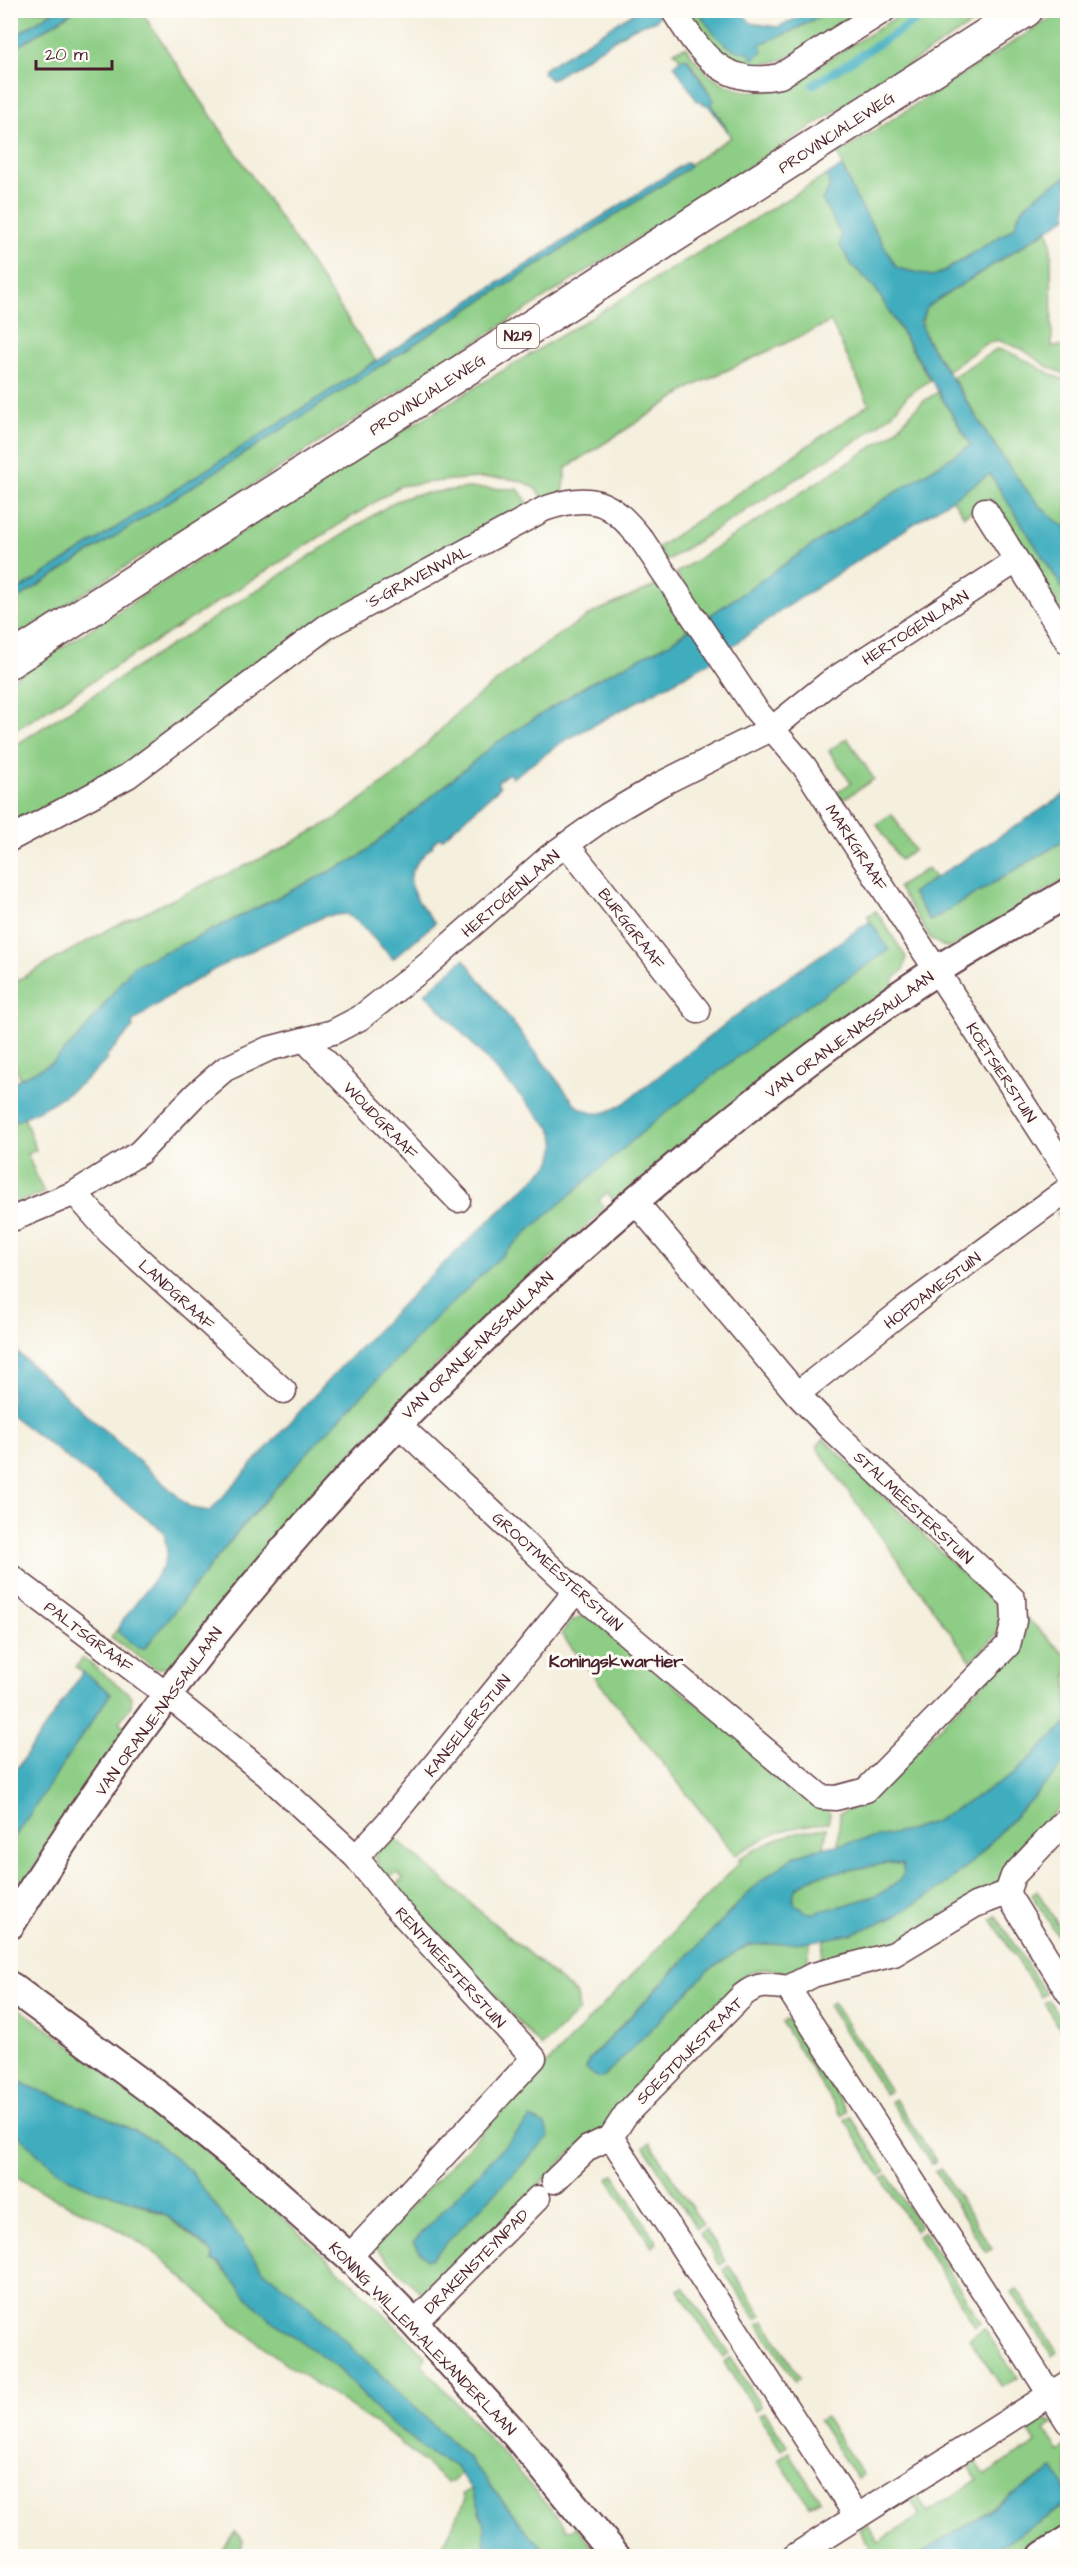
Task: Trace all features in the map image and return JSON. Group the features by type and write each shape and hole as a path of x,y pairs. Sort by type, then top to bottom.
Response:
{"main road":[{"name":"PROVINCIALEWEG","path":"10,661 1026,10"}],"street":[{"path":"673,10 712,63 735,76 762,80 794,68 884,10"},
{"name":"'S-GRAVENWAL","path":"10,839 129,776 326,627 537,512 566,501 583,499 605,505 624,517 664,572 756,710 773,728"},
{"path":"985,510 1068,642"},
{"name":"HERTOGENLAAN","path":"10,1220 75,1193 140,1153 196,1094 225,1069 268,1049 333,1032 360,1018 426,966 549,857 608,815 661,784 773,728 830,682 1016,561"},
{"name":"MARKGRAAF","path":"773,728 804,766 937,970"},
{"name":"BURGGRAAF","path":"567,845 698,1011"},
{"name":"VAN ORANJE-NASSAULAAN","path":"10,1925 77,1822 204,1646 307,1523 397,1424 500,1321 634,1200 805,1064 937,970 1068,893"},
{"name":"KOETSIERSTUIN","path":"937,970 1068,1173"},
{"name":"WOUDGRAAF","path":"305,1040 458,1200"},
{"name":"HOFDAMESTUIN","path":"797,1394 902,1311 1068,1189"},
{"name":"LANDGRAAF","path":"75,1193 109,1232 284,1391"},
{"name":"STALMEESTERSTUIN","path":"634,1200 797,1394 870,1468 1013,1599 1014,1620 1008,1645 866,1790 836,1798"},
{"name":"GROOTMEESTERSTUIN","path":"397,1424 576,1591 821,1797 836,1798"},
{"name":"PALTSGRAAF","path":"10,1576 167,1695"},
{"name":"KANSELIERSTUIN","path":"356,1857 388,1822 576,1591"},
{"name":"RENTMEESTERSTUIN","path":"167,1695 267,1775 356,1857 393,1904 534,2058 349,2257"},
{"path":"1007,1893 1013,1876 1068,1818"},
{"path":"1007,1893 975,1905 894,1954 813,1975 788,1988 1059,2389 1068,2422"},
{"path":"1007,1893 1068,1992"},
{"name":"SOESTDIJKSTRAAT","path":"611,2137 626,2114 743,1995 754,1986 766,1984 788,1988"},
{"name":"KONING WILLEM-ALEXANDERLAAN","path":"10,1986 163,2099 253,2172 349,2257 414,2323 516,2435 616,2556"},
{"path":"611,2137 857,2517"},
{"name":"DRAKENSTEYNPAD","path":"414,2323 588,2148 611,2137"},
{"path":"795,2556 1059,2389"},
{"path":"1043,2556 1068,2540"}],"green space":[{"path":"11,11 54,11 11,38"},
{"path":"74,11 141,11 376,361 11,595 11,51"},
{"path":"684,11 698,11 708,26 759,44 790,32 830,11 862,11 791,56 772,63 753,65 734,62 715,51 702,38"},
{"path":"906,11 992,11 11,640 11,603 687,169 690,164 731,137 711,104 714,100 688,59 680,59 674,51 686,47 707,72 732,87 745,91 775,89 791,83"},
{"path":"1062,11 1067,11 1067,176 1028,203 1017,218 1015,227 941,273 932,276 897,268 856,198 838,154"},
{"path":"827,175 830,187 822,199 841,235 851,264 875,288 930,380 907,396 892,414 861,438 666,561 657,548 869,404 831,322 693,386 566,468 563,493 546,502 530,485 504,478 467,479 400,486 11,733 11,680 363,455"},
{"path":"1048,230 1051,242 1052,346 1067,346 1067,375 1048,367 1022,349 997,340 984,345 947,371 924,332 923,315 928,306"},
{"path":"997,349 1015,355 1067,381 1067,527 1037,503 1021,483 952,377"},
{"path":"938,392 971,445 826,536 705,619 676,573 891,435 922,402"},
{"path":"990,474 1067,595 1067,620 991,499 964,516 952,498"},
{"path":"468,488 518,489 532,508 151,751 11,828 11,748 394,502 412,495"},
{"path":"659,584 689,628 668,644 590,683 496,743 359,857 192,940 134,965 81,1035 52,1063 20,1079 11,1053 11,984 111,928 279,850 337,818 401,770 460,710 545,644 591,614"},
{"path":"847,738 874,779 841,801 836,793 851,783 829,751"},
{"path":"892,814 914,850 900,860 877,824"},
{"path":"1067,839 1067,878 953,947 944,947 931,939 898,887 928,868 935,878 912,893 930,921"},
{"path":"876,911 906,957 904,969 893,980 896,986 614,1201 607,1193 599,1200 605,1209 505,1299 409,1393 290,1525 176,1662 171,1666 156,1669 111,1637 118,1628 119,1633 142,1649 212,1563 358,1396 476,1279 600,1167 685,1096 788,1019 889,950 867,916"},
{"path":"24,1117 36,1150 27,1154 44,1193 11,1205 11,1123"},
{"path":"1067,1208 1067,1233 1057,1213"},
{"path":"824,1439 1000,1609 1000,1625 997,1632 989,1644 971,1661 816,1447"},
{"path":"582,1617 590,1617 826,1808 830,1814 828,1823 801,1826 779,1832 735,1855 561,1634 570,1622"},
{"path":"1027,1618 1067,1657 1067,1723 1013,1775 936,1821 903,1832 838,1845 840,1813 866,1802 1016,1649 1024,1636"},
{"path":"83,1658 132,1696 131,1706 119,1722 127,1728 11,1902 11,1842 111,1693 76,1667"},
{"path":"1067,1761 1067,1799 1007,1862 999,1883 895,1943 820,1965 824,1939 851,1934 941,1888 974,1860"},
{"path":"827,1828 824,1848 795,1856 756,1885 589,2059 586,2069 708,1971 750,1945 811,1941 806,1969 795,1976 769,1969 743,1977 618,2106 606,2130 569,2154 428,2300 374,2246 378,2241 740,1862 738,1859 781,1838","holes":["531,2119 538,2121 427,2259 413,2242"]},
{"path":"389,1833 577,1995 579,2011 542,2047 395,1888 403,1879 397,1872 388,1879 378,1868 375,1852"},
{"path":"888,1863 902,1864 904,1873 889,1889 877,1895 813,1913 808,1913 795,1905 793,1898 795,1889 815,1876"},
{"path":"1037,1891 1067,1939 1067,1950 1032,1895"},
{"path":"996,1916 1046,1994 1041,1997 991,1919"},
{"path":"1049,2000 1067,2029 1067,2040 1044,2003"},
{"path":"10,2002 154,2107 260,2196 361,2291 426,2357 422,2365 505,2456 567,2529 571,2530 576,2526 600,2556 559,2556 545,2549 530,2536 470,2460 305,2303 264,2271 190,2171 153,2140 106,2117 26,2085 11,2076"},
{"path":"833,2002 890,2091 885,2094 828,2005"},
{"path":"787,2019 847,2111 841,2115 782,2023"},
{"path":"895,2099 936,2161 931,2164 891,2102"},
{"path":"850,2116 886,2172 880,2176 845,2120"},
{"path":"10,2127 29,2145 95,2190 126,2198 166,2216 212,2253 216,2262 269,2318 340,2370 379,2413 434,2456 455,2466 461,2473 451,2482 447,2482 390,2434 282,2361 234,2324 160,2257 142,2244 102,2220 54,2198 11,2174"},
{"path":"650,2143 703,2225 697,2229 644,2147"},
{"path":"940,2168 992,2249 986,2252 935,2171"},
{"path":"614,2175 657,2243 652,2247 608,2179"},
{"path":"888,2176 920,2227 915,2231 882,2179"},
{"path":"706,2230 726,2261 720,2265 700,2234"},
{"path":"924,2232 981,2322 975,2326 918,2236"},
{"path":"729,2266 762,2315 756,2319 723,2270"},
{"path":"684,2287 729,2354 723,2358 678,2290"},
{"path":"1017,2289 1057,2352 1052,2356 1012,2292"},
{"path":"764,2321 800,2378 795,2381 758,2324"},
{"path":"984,2328 1017,2378 1002,2387 969,2339"},
{"path":"731,2358 761,2407 755,2411 724,2362"},
{"path":"765,2412 787,2446 781,2450 759,2415"},
{"path":"825,2417 863,2475 857,2479 819,2421"},
{"path":"1043,2419 1054,2423 1045,2430 1059,2452 1067,2446 1067,2492 1053,2469 918,2556 857,2556 871,2548 859,2530 867,2525 879,2542 920,2516 909,2497 916,2494 928,2512 977,2480 966,2462 973,2457 985,2475 1036,2443 1024,2424 1032,2420"},
{"path":"789,2452 820,2499 809,2506 778,2459"},
{"path":"470,2489 482,2512 486,2540 485,2556 438,2556 465,2499 462,2495"},
{"path":"1067,2504 1067,2528 1023,2556 986,2556"},
{"path":"235,2532 243,2540 241,2552 238,2556 219,2556"}],"water":[{"path":"54,11 74,11 11,51 11,38"},
{"path":"636,11 656,11 659,16 656,20 633,28 551,80 543,73 544,69"},
{"path":"698,11 740,11 751,23 778,27 811,11 830,11 790,32 760,44 763,51 753,59 748,52 739,51 725,44"},
{"path":"683,58 687,59 714,101 711,104 731,136 709,106 697,101 674,65"},
{"path":"687,162 690,166 687,169 11,603 11,595"},
{"path":"842,167 856,198 897,268 932,276 941,273 1015,227 1017,218 1028,203 1067,176 1067,217 928,306 920,322 927,341 1013,472 1050,516 1067,527 1067,595 990,474 785,608 710,662 564,741 512,778 509,773 497,782 500,787 442,839 440,837 432,844 433,846 414,867 411,876 413,893 435,923 393,959 360,924 346,914 325,916 225,964 154,1006 132,1023 133,1027 106,1057 108,1059 75,1088 51,1104 11,1123 11,1083 52,1063 81,1035 134,965 192,940 359,857 496,743 590,683 668,644 826,536 971,445 875,288 851,264 840,245 841,235 822,199 830,187 827,175"},
{"path":"1067,793 1067,839 930,921 912,893"},
{"path":"870,921 889,950 772,1030 653,1123 524,1235 435,1319 308,1452 244,1524 145,1648 138,1648 119,1633 119,1626 163,1567 167,1553 164,1532 11,1415 11,1347 191,1508 210,1511 331,1377 422,1284 549,1165 553,1156 555,1143 551,1129 425,993 464,959 576,1105 589,1112 600,1113 623,1104 764,994"},
{"path":"83,1672 111,1693 11,1842 11,1777"},
{"path":"1067,1723 1067,1761 974,1860 941,1888 894,1917 851,1934 808,1942 750,1945 739,1950 708,1971 604,2077 598,2078 586,2069 589,2060 756,1885 795,1856 816,1849 903,1832 936,1821 1013,1775","holes":["888,1863 902,1864 904,1873 898,1881 889,1888 864,1899 813,1913 808,1913 795,1905 793,1898 795,1889 815,1876"]},
{"path":"11,2076 26,2085 106,2117 153,2140 190,2171 264,2271 305,2303 470,2460 530,2536 545,2549 559,2556 485,2556 484,2526 479,2507 473,2492 455,2466 434,2456 379,2413 340,2370 269,2318 247,2297 220,2264 212,2261 214,2260 212,2253 177,2223 131,2200 84,2185 60,2172 39,2155 11,2127"},
{"path":"531,2118 545,2125 549,2137 431,2259 427,2259 413,2242"},
{"path":"1054,2469 1067,2492 1067,2504 986,2556 918,2556"}],"waterway":[{"path":"813,85 933,10"}],"district":[{"name":"Koningskwartier","path":"616,1661"}]}
